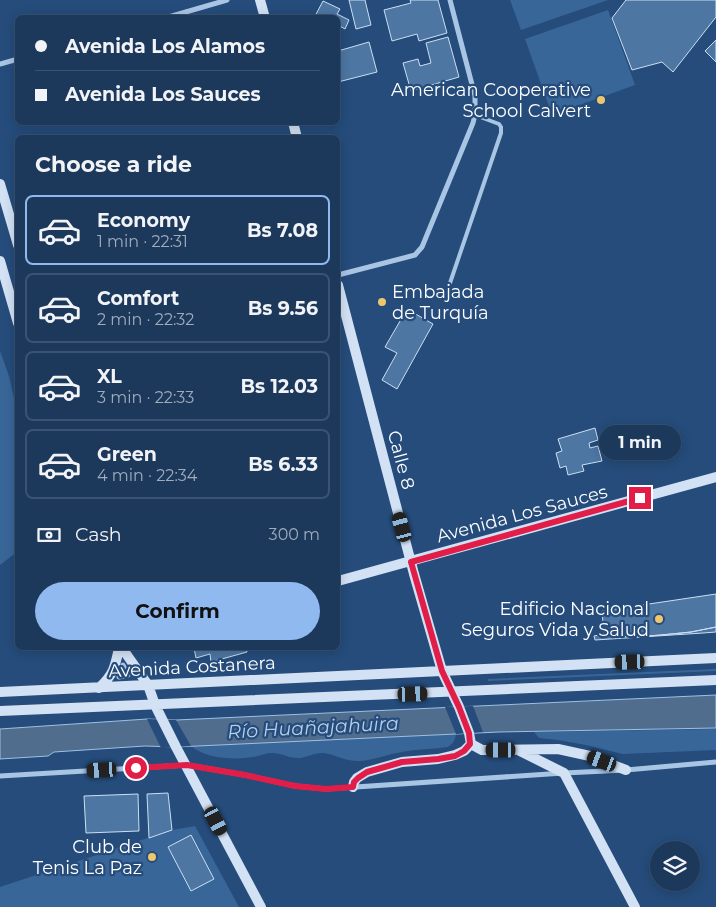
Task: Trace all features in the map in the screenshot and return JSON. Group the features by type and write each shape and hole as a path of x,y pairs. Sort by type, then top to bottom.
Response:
{"main road":[{"path":"260,0 264,15"},
{"path":"0,184 15,235"},
{"path":"0,261 15,313"},
{"name":"Calle 8","path":"340,293 411,562 442,671 469,733 470,744"},
{"name":"Avenida Los Sauces","path":"340,580 716,478"},
{"path":"99,688 108,680 115,668 120,650"},
{"path":"122,650 148,685 155,705 176,747 260,907"},
{"name":"Avenida Costanera","path":"0,692 716,658"},
{"name":"Avenida Costanera","path":"0,711 716,680"},
{"path":"353,787 354,782 367,772 402,762 455,756 464,751 470,744 482,750 558,749 590,756 626,770"},
{"path":"520,750 564,773 635,907"}],"street":[{"path":"175,15 227,0"},
{"path":"340,274 415,255 422,247 473,123 475,96 450,0"},
{"path":"0,64 15,60"},
{"path":"0,776 187,765 295,786 326,789 626,770 716,762"}],"lane":[{"path":"450,283 501,134 498,124 475,115"}],"shaded area":[{"path":"510,0 608,0 521,30"},
{"path":"608,10 635,85 552,115 525,39"},
{"path":"0,351 9,376 15,403 15,554 0,565"},
{"path":"716,669 716,671 488,681 488,679"},
{"path":"716,729 716,750 623,754 586,745 539,738 534,732"},
{"path":"456,734 454,742 448,747 408,751 361,761 321,753 298,758 267,753 256,757 221,758 204,754 191,746"},
{"name":"Club de Tenis La Paz","path":"195,826 239,907 0,907 0,887 172,830"}],"water":[{"name":"Río Huañajahuira","path":"716,695 716,728 499,732 176,747 145,746 54,752 48,756 0,759 0,729 147,719 176,720"}],"pier":[{"path":"473,706 483,732 456,734 445,707"},
{"path":"147,719 176,720 191,746 161,748"}],"building":[{"path":"349,0 365,0 371,25 356,29"},
{"path":"410,0 438,0 447,33 419,41 417,34 392,41 384,10 411,3"},
{"path":"626,0 716,0 716,17 673,72 662,62 632,70 612,18"},
{"path":"323,1 340,9 337,14 339,15 316,15"},
{"path":"340,16 349,20 345,29 340,26"},
{"path":"448,37 459,77 411,91 403,63 418,59 420,66 431,63 426,43"},
{"path":"716,40 716,62 705,51"},
{"path":"369,42 377,72 340,81 340,50"},
{"path":"407,309 433,324 397,389 382,380 397,353 385,347"},
{"path":"595,428 598,440 589,443 590,448 598,446 602,461 582,465 584,471 568,475 566,466 560,468 556,453 562,451 558,439"},
{"name":"Edificio Nacional Seguros Vida y Salud","path":"716,594 716,627 691,632 633,637 604,635 602,611"},
{"path":"716,627 716,632 703,633 595,640 594,636 604,634 633,637 661,635"},
{"path":"194,650 246,650 247,652 211,662 210,654 196,658"},
{"path":"168,793 172,830 149,838 147,794"},
{"path":"138,794 139,831 86,833 84,796"},
{"path":"191,835 214,879 191,891 168,847"}],"place":[{"name":"American Cooperative School Calvert","path":"601,100"},
{"name":"Embajada de Turquía","path":"382,302"},
{"name":"Edificio Nacional Seguros Vida y Salud","path":"659,619"},
{"name":"Club de Tenis La Paz","path":"152,857"}],"route":[{"path":"136,768 187,765 295,786 326,789 353,787 354,782 358,778 367,772 382,767 402,762 455,756 464,751 470,744 469,733 442,671 411,562 640,498"}]}
